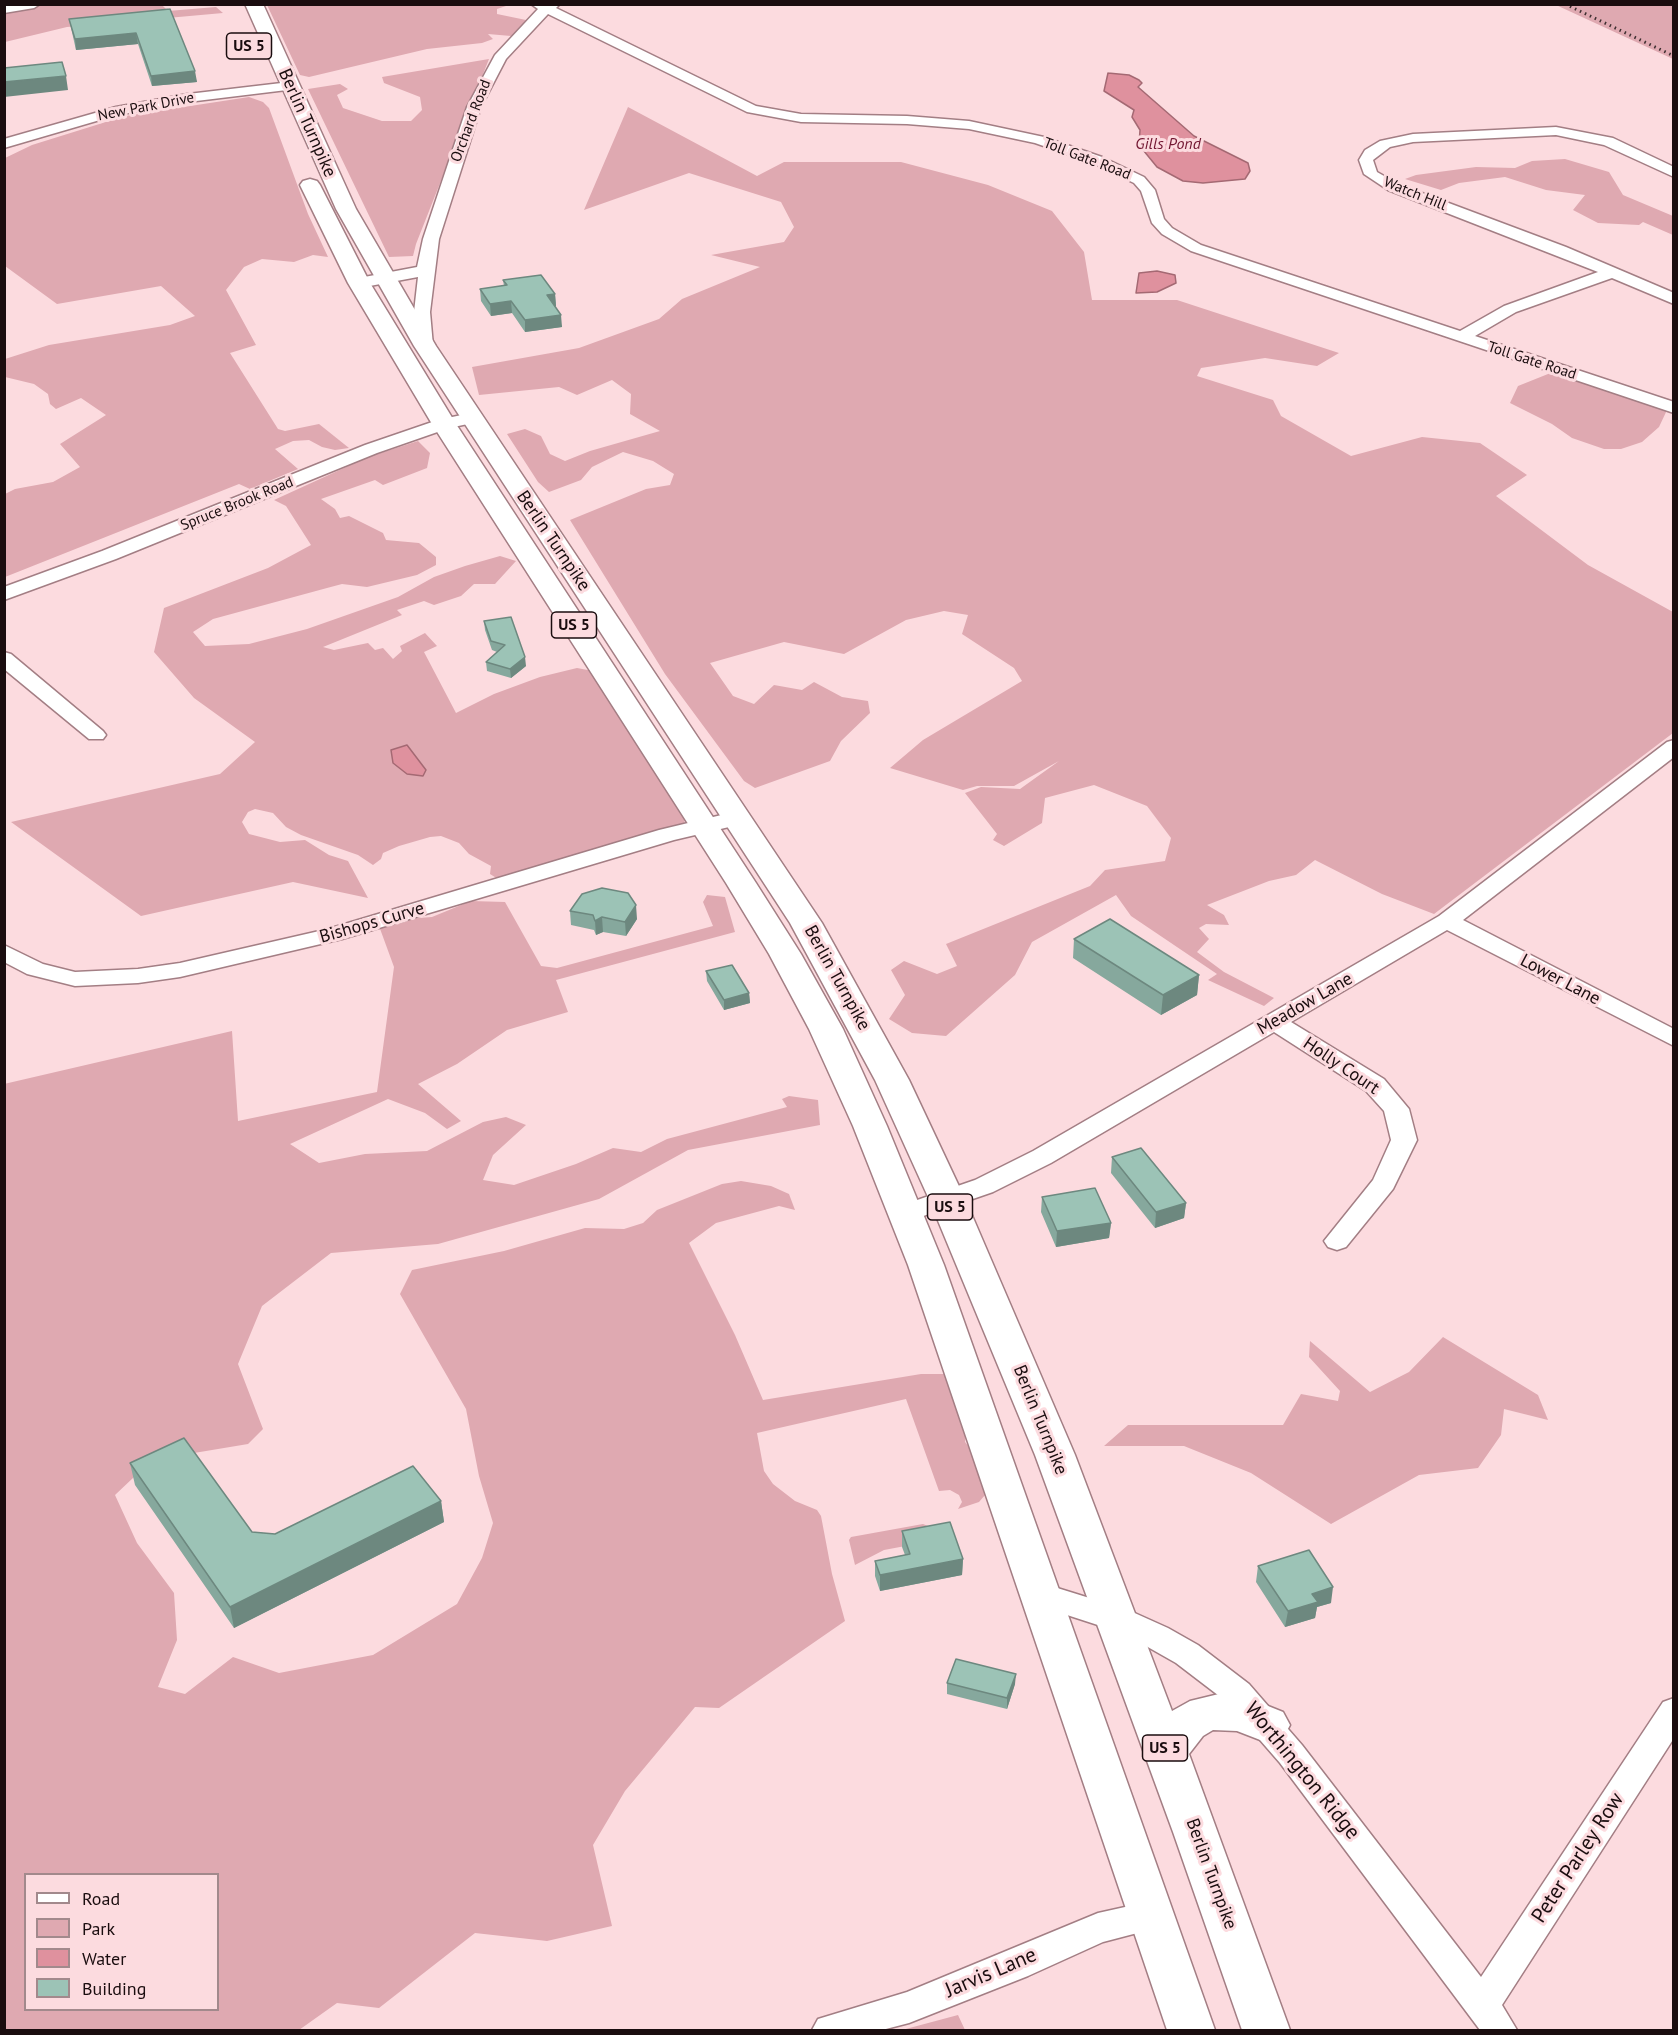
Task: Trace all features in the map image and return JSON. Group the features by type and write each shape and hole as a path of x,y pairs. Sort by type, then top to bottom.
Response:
{"highway":[{"name":"Berlin Turnpike","path":"254,4 346,209 384,279 471,418 738,818 835,971 892,1080 947,1199 1055,1455 1118,1619 1266,2031"},
{"name":"Berlin Turnpike","path":"264,79 276,109"},
{"name":"Berlin Turnpike","path":"303,170 359,283 444,424 770,929 826,1029 906,1213 962,1365 1038,1594 1191,2031"},
{"path":"1167,1754 1188,1723 1204,1714 1223,1711 1243,1714 1268,1725"}],"street":[{"path":"4,9 33,4"},
{"name":"Orchard Road","path":"424,346 422,312 431,239 474,107 487,78 500,58 545,6"},
{"name":"Toll Gate Road","path":"545,6 752,109 801,118 907,120 969,125 1039,140 1097,160 1139,180 1148,190 1157,220 1167,231 1196,248 1674,408"},
{"name":"New Park Drive","path":"4,144 48,129 116,111 264,79 290,86"},
{"name":"Watch Hill","path":"1674,173 1608,141 1556,131 1413,138 1385,144 1370,153 1366,160 1371,174 1393,187 1561,250 1674,299"},
{"path":"359,283 428,269"},
{"path":"1469,340 1494,323 1522,314 1566,292 1620,275"},
{"name":"Spruce Brook Road","path":"4,594 119,551 372,449 444,424 471,418"},
{"path":"4,658 96,735"},
{"name":"Meadow Lane","path":"906,1213 984,1186 1042,1157 1447,921 1674,746"},
{"name":"Bishops Curve","path":"4,952 35,969 75,979 138,976 180,970 323,937 738,818"},
{"name":"Lower Lane","path":"1447,921 1674,1039"},
{"name":"Holly Court","path":"1274,1022 1375,1085 1396,1109 1404,1140 1384,1183 1336,1241"},
{"name":"Worthington Ridge","path":"1038,1594 1118,1619 1188,1654 1238,1693 1268,1725 1491,2018"},
{"name":"Peter Parley Row","path":"1491,2018 1674,1710"},
{"name":"Jarvis Lane","path":"830,2031 909,2007 1016,1965 1098,1928 1152,1916"}],"green space":[{"path":"46,4 161,4 168,11 216,7 223,13 67,27 5,42 4,11"},
{"path":"267,5 509,5 497,9 497,14 526,20 516,34 511,36 488,34 493,39 482,43 427,49 309,77 300,75"},
{"path":"1556,5 1673,5 1673,59"},
{"path":"489,59 413,256 389,257 308,89 340,84 348,89 337,95 343,108 382,121 411,121 422,110 420,97 384,83 382,77"},
{"path":"249,97 263,102 269,108 308,214 328,257 313,255 294,262 262,259 244,267 226,290 256,345 230,353 278,429 285,431 319,424 349,448 335,450 322,447 309,440 293,441 275,449 298,469 250,489 239,484 5,577 5,494 15,489 53,482 80,467 60,444 106,415 81,398 56,409 50,404 48,394 34,384 5,377 5,359 49,345 170,325 195,316 161,286 57,304 5,266 5,158 32,145 125,116"},
{"path":"628,107 757,176 784,162 901,162 988,185 1052,211 1084,252 1092,300 1177,300 1339,353 1317,366 1265,358 1201,368 1197,376 1273,400 1281,416 1351,456 1422,437 1480,443 1527,475 1496,496 1588,565 1673,612 1673,733 1434,914 1382,894 1315,860 1296,875 1269,881 1207,905 1224,915 1229,925 1206,924 1199,928 1209,939 1197,952 1224,972 1274,998 1264,1006 1208,980 1217,974 1131,916 1116,895 1032,942 1015,975 946,1036 912,1033 889,1019 905,995 891,970 904,961 937,974 957,966 946,944 1090,886 1105,870 1165,861 1171,838 1147,806 1094,785 1045,798 1042,823 1004,846 993,840 997,834 965,793 981,787 1020,789 1059,761 1014,786 977,786 963,790 890,768 923,740 1022,681 1014,668 962,634 968,615 944,611 906,620 844,654 784,642 710,663 733,696 754,704 774,685 802,690 814,682 842,697 868,701 870,713 841,741 830,761 755,788 744,781 665,674 570,520 646,489 670,485 674,474 653,461 623,452 592,467 581,480 549,492 538,482 507,434 525,429 541,436 550,454 565,461 590,451 660,431 630,414 631,394 612,380 577,395 559,387 479,395 472,367 579,348 659,319 682,299 760,267 711,255 784,242 794,227 781,202 689,173 584,210"},
{"path":"1565,159 1609,172 1623,195 1673,216 1673,235 1643,222 1639,225 1598,223 1573,210 1585,195 1546,190 1505,177 1459,183 1441,190 1405,179 1416,175 1476,167 1515,168 1532,161"},
{"path":"1553,372 1667,410 1659,427 1642,442 1621,449 1604,449 1572,438 1552,424 1510,403 1518,386"},
{"path":"418,441 430,453 427,468 383,485 375,480 321,499 335,509 340,518 349,516 383,533 386,540 419,543 436,557 436,565 417,575 367,587 342,584 213,619 193,632 205,646 249,644 307,629 398,597 434,577 465,566 500,556 516,561 495,584 474,584 461,596 434,605 424,601 397,610 402,615 323,647 334,650 368,643 375,650 383,648 393,659 402,651 400,646 425,633 437,646 424,652 456,713 494,694 540,677 577,668 593,671 685,819 684,824 498,879 490,874 491,866 469,854 459,843 441,836 399,846 383,853 381,859 373,865 358,855 301,835 286,827 273,813 255,809 248,812 242,822 249,834 280,842 305,840 329,855 348,861 368,898 293,882 141,916 11,822 220,774 255,742 194,698 154,652 164,608 268,568 311,545 286,506 274,500 368,457"},
{"path":"707,895 725,897 735,932 556,980 568,1012 507,1030 457,1064 418,1084 461,1121 447,1129 425,1113 388,1099 290,1144 319,1163 365,1154 427,1151 483,1122 506,1117 526,1125 493,1155 483,1180 514,1185 576,1164 613,1148 641,1152 667,1139 787,1107 782,1099 789,1096 818,1100 820,1125 688,1150 599,1199 438,1244 331,1253 262,1306 238,1364 263,1429 248,1444 152,1460 115,1495 137,1543 174,1593 177,1640 158,1687 185,1694 233,1657 279,1673 373,1655 457,1604 482,1558 493,1523 479,1476 466,1409 400,1294 412,1270 504,1251 585,1228 624,1229 643,1223 657,1210 722,1184 741,1181 771,1186 789,1194 795,1210 779,1206 716,1223 689,1243 735,1335 763,1400 921,1374 944,1374 951,1385 966,1432 965,1442 969,1447 985,1495 979,1502 958,1509 962,1502 959,1495 950,1490 939,1491 906,1399 757,1433 764,1471 773,1484 795,1501 817,1510 821,1516 832,1574 845,1621 719,1708 695,1707 625,1791 593,1845 612,1926 547,1941 475,1933 379,2008 337,2003 299,2030 5,2030 4,1084 232,1031 238,1121 377,1092 394,967 379,926 406,919 432,917 471,901 505,902 541,966 557,968 713,926 703,902"},
{"path":"1443,1337 1538,1395 1548,1420 1504,1409 1501,1435 1478,1468 1419,1475 1331,1524 1251,1473 1184,1446 1104,1446 1128,1425 1283,1425 1301,1394 1338,1401 1340,1391 1309,1357 1310,1341 1370,1392 1409,1372"},
{"path":"923,1524 928,1526 932,1541 884,1550 855,1565 849,1540 851,1537"},
{"path":"958,2015 965,2030 902,2030"}],"water":[{"name":"Gills Pond","path":"1108,73 1129,75 1139,80 1142,83 1138,87 1194,136 1248,163 1250,171 1245,179 1203,183 1183,181 1157,167 1139,145 1140,130 1132,117 1134,110 1104,91"},
{"path":"1157,271 1175,275 1176,283 1157,292 1136,293 1139,273"},
{"path":"407,745 426,770 423,776 407,774 393,763 391,750"}],"building":[{"path":"170,9 195,71 151,76 136,33 75,39 69,19"},
{"path":"62,62 66,76 4,82 4,68"},
{"path":"541,275 555,294 547,295 561,315 525,320 511,301 490,304 480,289 507,285 503,280"},
{"path":"511,617 525,657 510,669 486,662 505,645 491,641 484,621"},
{"path":"602,888 628,893 636,905 625,922 602,917 595,921 593,915 570,911 582,894"},
{"path":"1110,919 1199,975 1163,995 1074,939"},
{"path":"732,965 749,993 724,1000 706,971"},
{"path":"1141,1148 1186,1203 1156,1212 1112,1157"},
{"path":"1095,1188 1111,1223 1057,1231 1042,1197"},
{"path":"184,1438 252,1532 275,1534 413,1466 441,1501 230,1607 130,1463"},
{"path":"950,1522 963,1559 880,1575 875,1561 910,1554 902,1531"},
{"path":"1309,1550 1333,1587 1312,1594 1318,1602 1288,1611 1258,1566"},
{"path":"956,1659 1016,1674 1007,1698 947,1683"}],"railway":[{"path":"1565,4 1674,56"}]}
